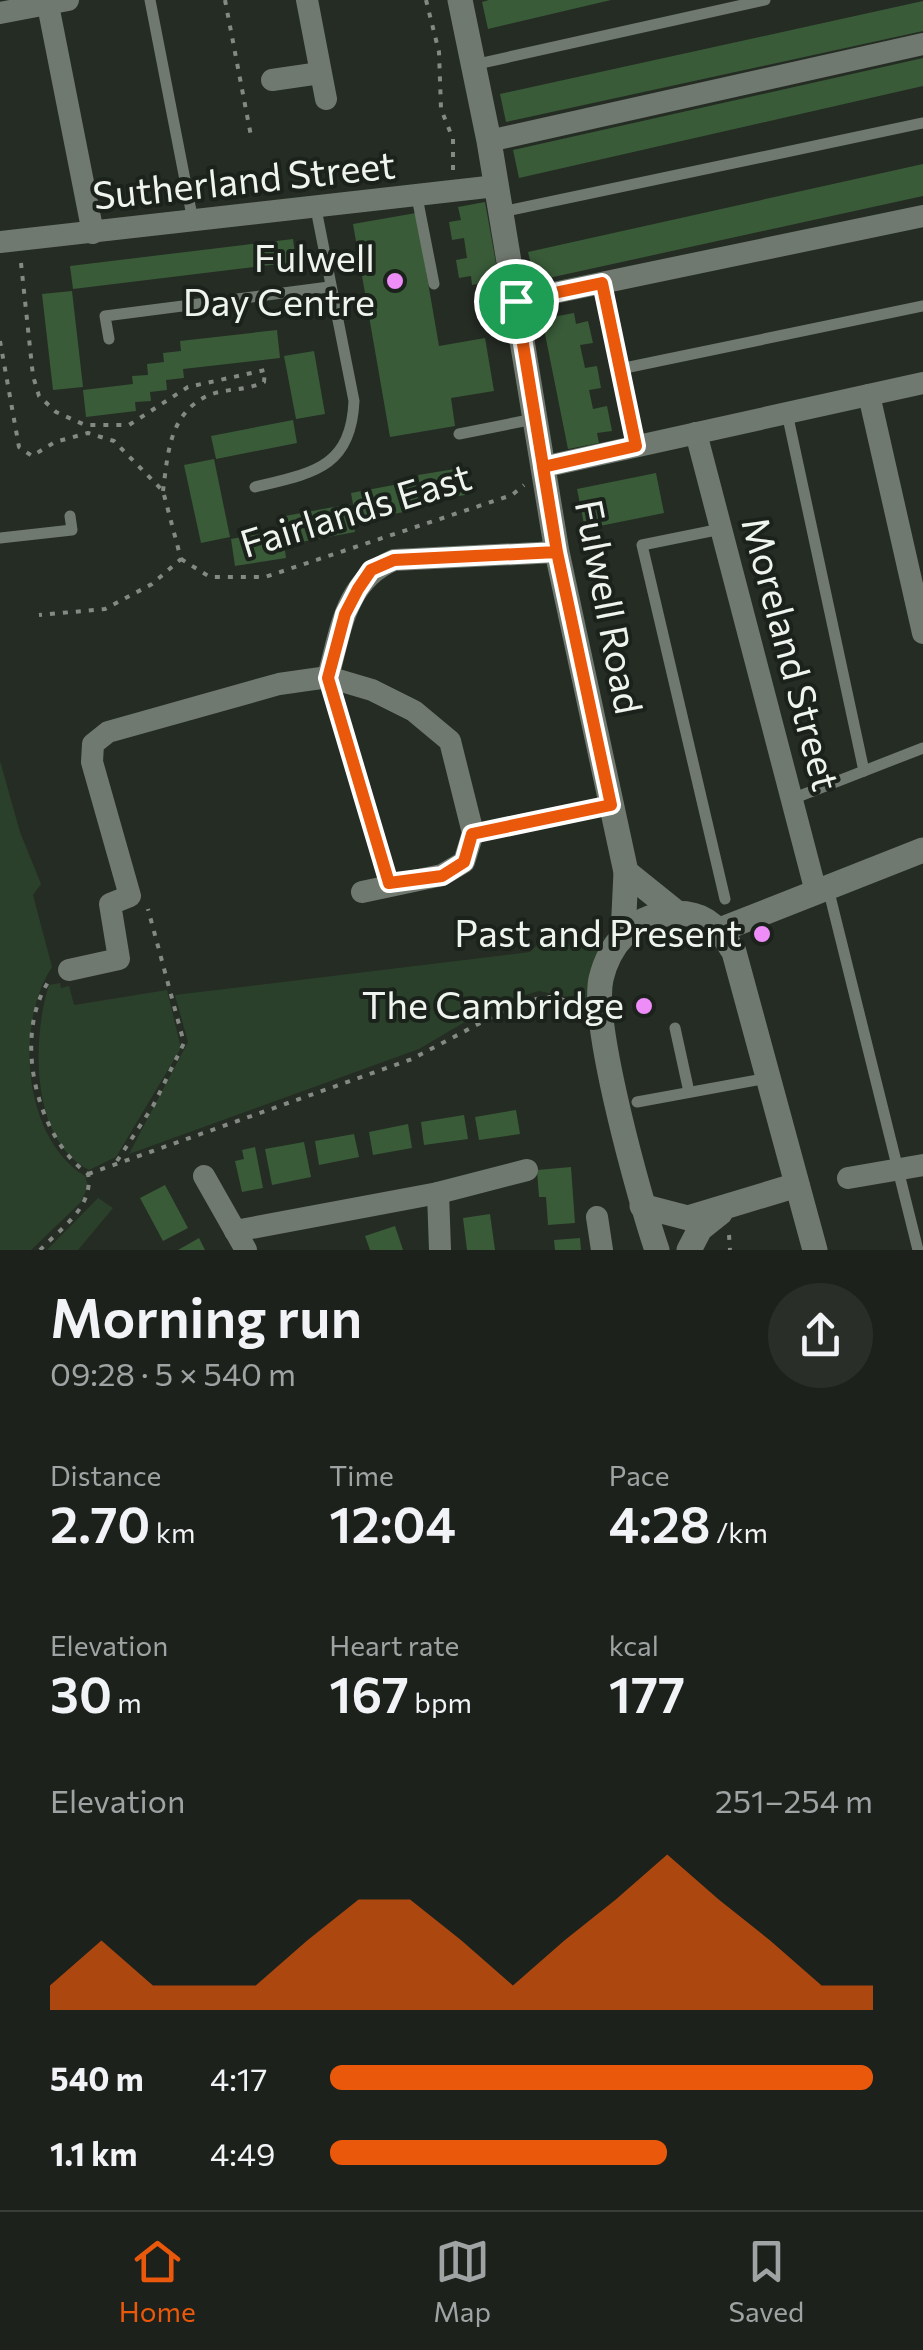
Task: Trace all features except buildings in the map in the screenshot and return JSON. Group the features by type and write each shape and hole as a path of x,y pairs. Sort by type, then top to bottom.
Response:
{"street":[{"path":"307,0 326,99"},
{"name":"Fulwell Road","path":"460,0 489,141 557,552 626,872 622,935 601,980 600,1008 642,1206 657,1250"},
{"path":"0,14 54,1 92,233"},
{"path":"489,141 923,44"},
{"path":"272,80 320,74"},
{"name":"Sutherland Street","path":"0,242 496,186"},
{"path":"516,301 923,216"},
{"path":"543,467 923,383"},
{"path":"870,395 923,633"},
{"name":"Moreland Street","path":"696,433 792,799 822,890"},
{"path":"328,678 345,614 371,570 394,560 557,552"},
{"path":"68,970 119,959 110,904 130,896 92,762 93,744 108,732 279,684 328,678 372,690 414,711 450,741 472,834 464,862 442,876 389,883 362,892"},
{"path":"720,930 923,850"},
{"path":"626,872 677,913"},
{"path":"622,935 645,916 701,915 720,930 734,952 815,1250"},
{"path":"848,1178 923,1165"},
{"path":"204,1176 240,1240 527,1170"},
{"path":"642,1206 688,1218 797,1186"},
{"path":"438,1193 440,1250"},
{"path":"689,1250 700,1229 728,1206"},
{"path":"597,1217 602,1250"}],"lane":[{"path":"150,0 194,222"},
{"path":"472,64 764,0"},
{"path":"500,212 923,123"},
{"path":"418,196 434,284"},
{"name":"Fairlands East","path":"255,487 301,476 330,462 347,444 354,401 316,208"},
{"path":"602,283 636,446"},
{"path":"109,339 104,316 330,287"},
{"path":"620,369 923,306"},
{"path":"786,413 864,771"},
{"path":"459,434 534,419"},
{"path":"0,538 72,530 70,516"},
{"path":"721,529 642,546 725,899"},
{"path":"792,799 923,748"},
{"path":"822,890 918,1250"},
{"path":"676,1028 689,1092"},
{"path":"638,1102 768,1078"}],"path":[{"path":"226,0 250,136"},
{"path":"426,0 438,52 441,109 453,140 453,192"},
{"path":"40,240 19,265 19,278 32,376 40,396 56,412 85,425 129,425 188,387 264,370 264,382 251,389 210,395 172,430 163,491 181,559 152,584 105,609 40,614"},
{"path":"0,341 19,446 24,454 32,456 72,436 98,434 114,441 163,491"},
{"name":"Fairlands East","path":"181,559 210,577 265,577 512,495 543,467"},
{"path":"328,678 389,883"},
{"path":"472,834 611,805"},
{"path":"117,1162 153,1106 184,1043 146,903 130,896"},
{"path":"40,1250 84,1205 91,1191 88,1174 71,1162 55,1140 36,1078 34,1032 42,990 52,977 68,970"},
{"path":"88,1174 412,1059 522,1001 550,997 600,1008"}],"green space":[{"path":"0,761 20,832 41,884 33,895 52,967 40,990 33,1018 31,1078 37,1108 48,1135 64,1158 85,1176 88,1186 81,1202 31,1250 0,1250"},
{"path":"564,925 569,945 604,937 588,1001 539,991 497,1003 419,1049 129,1154 188,1042 175,995 530,952 555,927"},
{"path":"60,983 61,988 69,986 74,1005 167,990 181,1048 116,1157 89,1170 70,1156 55,1136 40,1086 43,1007 49,985"},
{"path":"98,1198 113,1208 78,1250 47,1250"}],"place":[{"name":"Fulwell Day Centre","path":"395,281"},
{"name":"Past and Present","path":"762,934"},
{"name":"The Cambridge","path":"644,1006"}],"route":[{"path":"516,301 557,552 611,805 472,834 464,862 442,876 389,883 330,696 328,678 345,614 358,589 371,570 394,560 557,552 543,467 636,446 602,283 516,301"}]}
